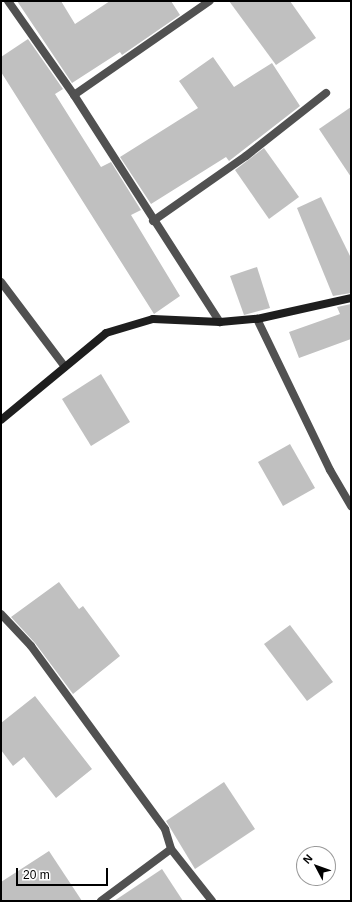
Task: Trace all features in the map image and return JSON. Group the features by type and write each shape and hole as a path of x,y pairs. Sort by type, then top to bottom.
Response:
{"street":[{"path":"8,1 74,95 153,221 220,322"},
{"path":"74,95 210,1"},
{"path":"153,221 246,156 326,93"},
{"path":"1,282 65,368"},
{"path":"1,420 106,333 153,319 220,322 257,320 351,298"},
{"path":"257,320 330,470 351,506"},
{"path":"1,614 31,646 165,830 171,849 212,901"},
{"path":"101,901 171,849"}],"building":[{"path":"17,1 61,1 75,24 110,1 171,1 180,15 122,55 120,52 72,83"},
{"path":"229,1 290,1 316,38 276,65"},
{"path":"28,39 63,89 55,94 101,167 111,162 141,210 131,215 180,296 154,314 1,72 1,57"},
{"path":"213,57 234,87 272,63 300,106 229,161 226,157 151,204 120,157 198,108 179,81"},
{"path":"351,107 351,177 319,129"},
{"path":"264,148 299,197 269,219 235,170"},
{"path":"321,197 351,258 351,293 333,296 297,208"},
{"path":"257,267 270,308 244,315 230,276"},
{"path":"351,304 351,339 299,358 289,332 340,314 337,307"},
{"path":"101,374 130,422 91,446 62,399"},
{"path":"290,444 315,488 283,506 258,462"},
{"path":"59,582 79,609 83,606 120,656 73,694 35,643 11,617"},
{"path":"290,625 333,682 307,701 264,644"},
{"path":"35,696 92,769 56,798 24,757 13,766 1,750 1,723"},
{"path":"224,782 255,829 195,869 166,821"},
{"path":"49,851 82,901 1,901 1,882"},
{"path":"162,869 183,901 114,901"}]}
